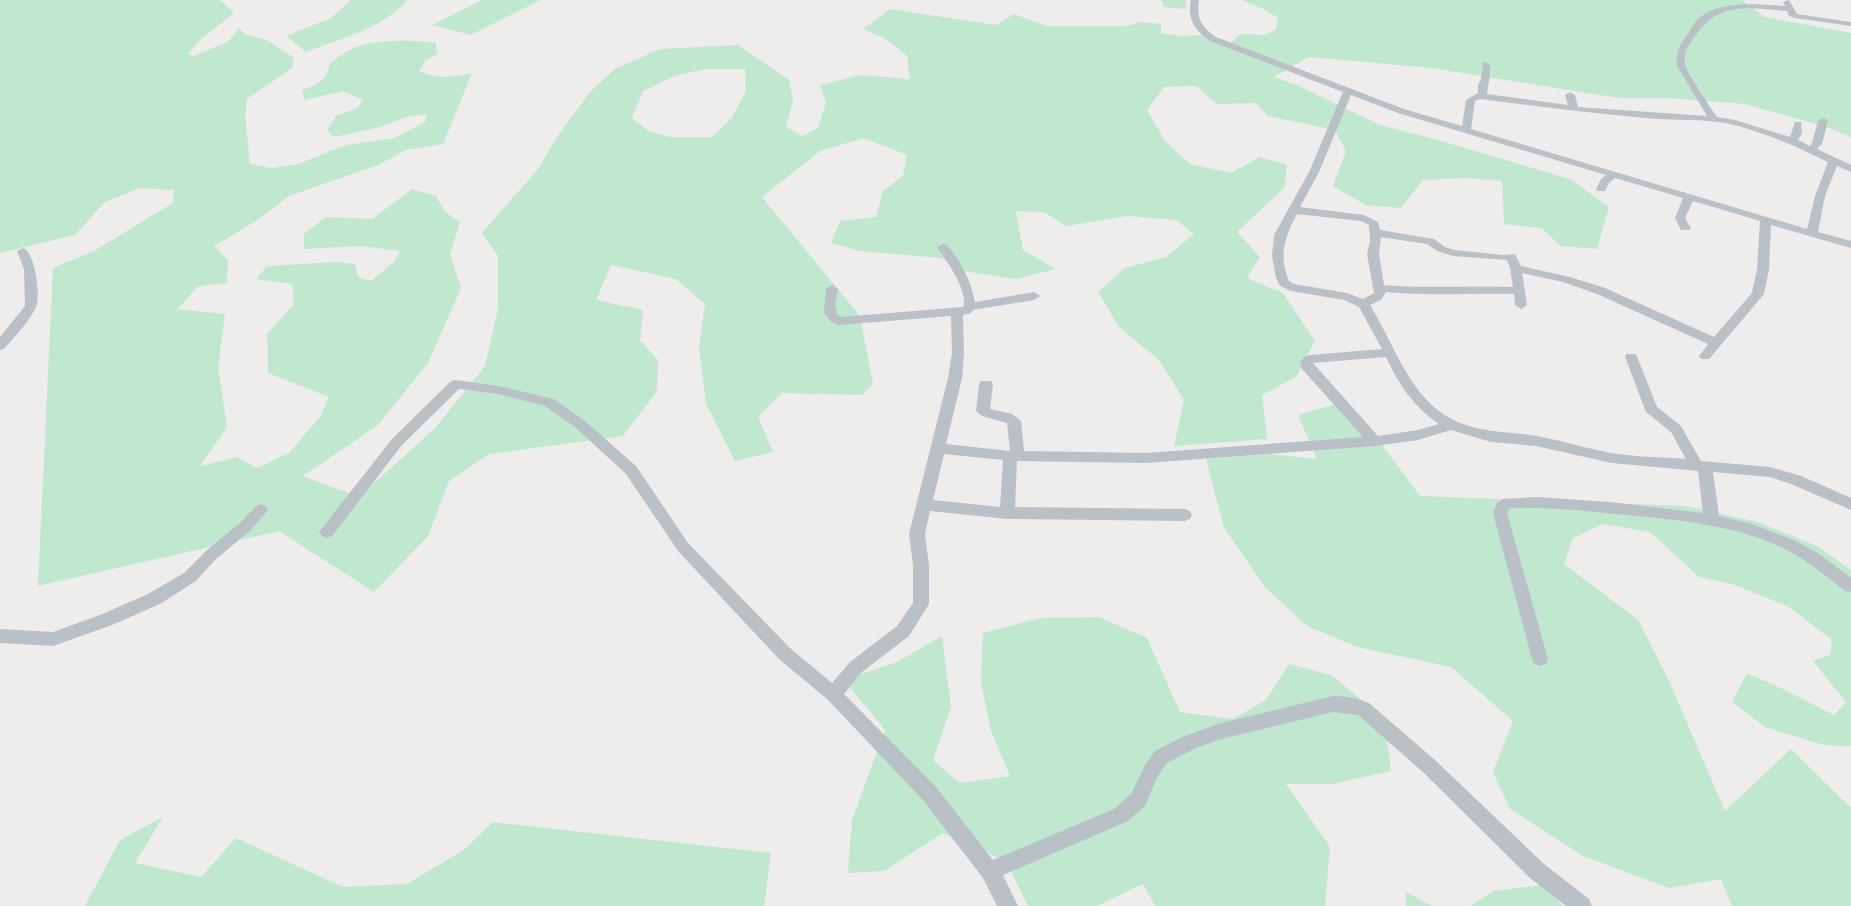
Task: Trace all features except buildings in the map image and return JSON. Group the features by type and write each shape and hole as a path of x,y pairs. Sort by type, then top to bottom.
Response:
{"street":[{"path":"1195,0 1193,14 1196,24 1199,29 1213,39 1401,111 1466,129 1613,175 1851,245"},
{"path":"1783,0 1788,4 1794,15 1798,17 1851,24"},
{"path":"1714,119 1681,66 1680,57 1688,39 1702,20 1733,6 1790,9"},
{"path":"1482,96 1483,85 1486,80 1486,65"},
{"path":"1348,91 1314,172 1280,235 1278,256 1284,283 1296,288 1347,297 1363,304 1379,330 1411,391 1430,411 1451,426 1491,437 1536,441 1612,458 1742,468 1776,474 1796,480 1851,504"},
{"path":"1570,95 1574,109"},
{"path":"1466,129 1471,100 1482,96 1574,109 1660,117 1714,119 1747,126 1792,141 1812,149 1851,169"},
{"path":"1812,149 1817,144 1823,121"},
{"path":"1792,141 1797,132 1798,124"},
{"path":"1812,233 1820,196 1834,161"},
{"path":"1601,189 1605,181 1613,175"},
{"path":"1685,228 1680,218 1689,197"},
{"path":"1294,210 1369,219 1374,224 1376,242 1373,254 1380,288 1379,295 1363,304"},
{"path":"1705,356 1758,294 1763,268 1766,220"},
{"path":"1375,233 1430,241 1441,249 1453,253 1504,258 1510,256 1512,257 1516,268 1522,305"},
{"path":"834,695 843,681 856,667 903,631 921,604 921,565 917,534 955,378 963,309 962,274 959,266 943,246"},
{"path":"0,346 31,306 30,269 23,251"},
{"path":"1516,268 1566,279 1601,291 1717,343"},
{"path":"1380,288 1412,291 1471,289 1519,292"},
{"path":"832,289 829,314 832,319 839,321 963,309 1034,296"},
{"path":"1375,441 1306,366 1306,362 1310,359 1390,353"},
{"path":"1631,358 1651,408 1676,429 1701,466 1712,520"},
{"path":"327,532 397,442 456,384 498,390 549,402 580,424 631,470 684,548 785,654 834,695 929,793 990,871 1008,906"},
{"path":"986,384 983,411 988,414 1008,417 1014,421 1013,456 1007,513"},
{"path":"938,448 1013,456 1146,458 1257,448 1375,441 1418,435 1451,426"},
{"path":"1540,659 1500,513 1502,507 1507,503 1548,502 1660,512 1712,520 1775,538 1792,545 1851,586"},
{"path":"923,505 1007,513 1185,515"},
{"path":"0,636 52,639 106,620 154,599 190,577 211,555 246,526 261,510"},
{"path":"990,871 1121,814 1138,800 1151,771 1161,757 1188,743 1220,731 1333,704 1344,704 1363,708 1430,767 1537,871 1582,906"}],"green space":[{"path":"0,0 220,0 234,13 200,40 188,54 194,56 229,41 239,28 245,34 267,40 294,58 292,68 247,99 245,116 250,164 272,168 298,164 346,145 395,138 425,122 427,115 409,116 377,128 334,137 327,130 336,116 357,108 363,100 343,91 304,100 302,90 321,81 327,74 330,63 354,48 383,42 417,41 436,43 437,54 426,60 419,71 439,77 472,73 443,144 406,150 378,165 289,196 256,221 214,246 228,260 227,283 198,286 178,309 225,314 218,367 227,427 200,466 237,457 257,468 289,453 320,417 329,397 268,373 267,334 294,304 292,284 256,279 267,266 335,262 355,264 358,277 371,281 394,262 400,251 361,246 304,249 304,234 326,217 372,219 412,189 436,196 445,212 460,222 450,255 461,288 428,363 378,425 303,476 359,497 435,428 485,366 498,308 498,256 482,233 539,168 557,137 590,92 615,69 660,49 738,45 789,80 793,101 786,127 802,136 818,128 826,102 820,85 860,75 910,79 907,56 886,39 863,29 890,9 996,25 1014,14 1047,26 1127,26 1140,22 1161,24 1161,33 1178,36 1207,35 1228,45 1240,34 1264,35 1276,30 1278,18 1266,10 1241,0 1742,0 1764,17 1851,33 1851,137 1830,128 1745,104 1667,98 1618,98 1432,68 1309,57 1274,77 1299,86 1380,125 1431,138 1570,179 1609,207 1597,249 1561,246 1541,228 1504,224 1502,181 1467,178 1423,180 1401,208 1366,205 1333,186 1346,151 1335,130 1268,116 1256,103 1217,104 1196,86 1164,87 1147,110 1165,141 1190,164 1231,173 1260,157 1287,165 1284,188 1237,232 1260,257 1247,278 1283,293 1315,341 1296,377 1262,395 1267,439 1174,446 1184,400 1159,360 1119,327 1098,292 1125,268 1166,257 1194,234 1176,220 1128,216 1066,226 1044,212 1016,211 1023,250 1056,269 1016,279 963,271 941,258 859,251 831,243 840,221 876,217 883,191 903,176 907,155 864,138 820,151 762,197 860,316 873,384 862,395 782,393 758,417 773,452 735,461 706,404 699,346 705,304 676,279 611,265 596,300 643,310 640,340 658,360 657,391 623,436 489,454 449,481 428,536 374,592 279,531 38,586 53,268 94,251 173,203 174,190 140,188 105,202 75,235 0,253","holes":["708,69 745,69 746,91 731,119 712,137 669,137 648,131 632,118 643,91 677,75"]},
{"path":"351,0 407,0 387,18 374,25 360,32 306,52 286,36 331,18"},
{"path":"482,0 541,0 471,35 432,25"},
{"path":"1161,0 1186,0 1186,9 1164,7"},
{"path":"1342,402 1382,445 1420,496 1686,506 1758,522 1817,546 1851,570 1851,746 1824,745 1765,727 1732,702 1747,673 1783,689 1834,715 1846,702 1813,661 1830,655 1832,640 1789,607 1732,584 1699,577 1650,532 1603,524 1573,538 1564,564 1638,620 1669,681 1725,811 1791,749 1851,808 1851,906 1732,906 1721,879 1669,888 1583,856 1510,809 1493,772 1513,721 1451,667 1357,647 1307,626 1266,588 1224,528 1206,459 1270,454 1317,459 1298,415"},
{"path":"1099,617 1147,638 1180,712 1233,719 1266,700 1289,664 1331,675 1384,718 1391,771 1332,784 1286,784 1330,847 1325,906 1155,906 1143,884 1097,906 1028,906 1006,861 943,833 884,871 848,873 852,820 885,730 844,680 897,662 942,636 951,707 933,760 960,783 1010,776 991,731 981,683 983,633 1040,618"},
{"path":"163,817 135,863 201,877 236,838 343,887 407,884 465,849 493,822 771,853 764,906 85,906 120,840"},
{"path":"1541,885 1563,906 1470,906 1494,891"},
{"path":"1406,892 1432,906 1406,906"}]}
